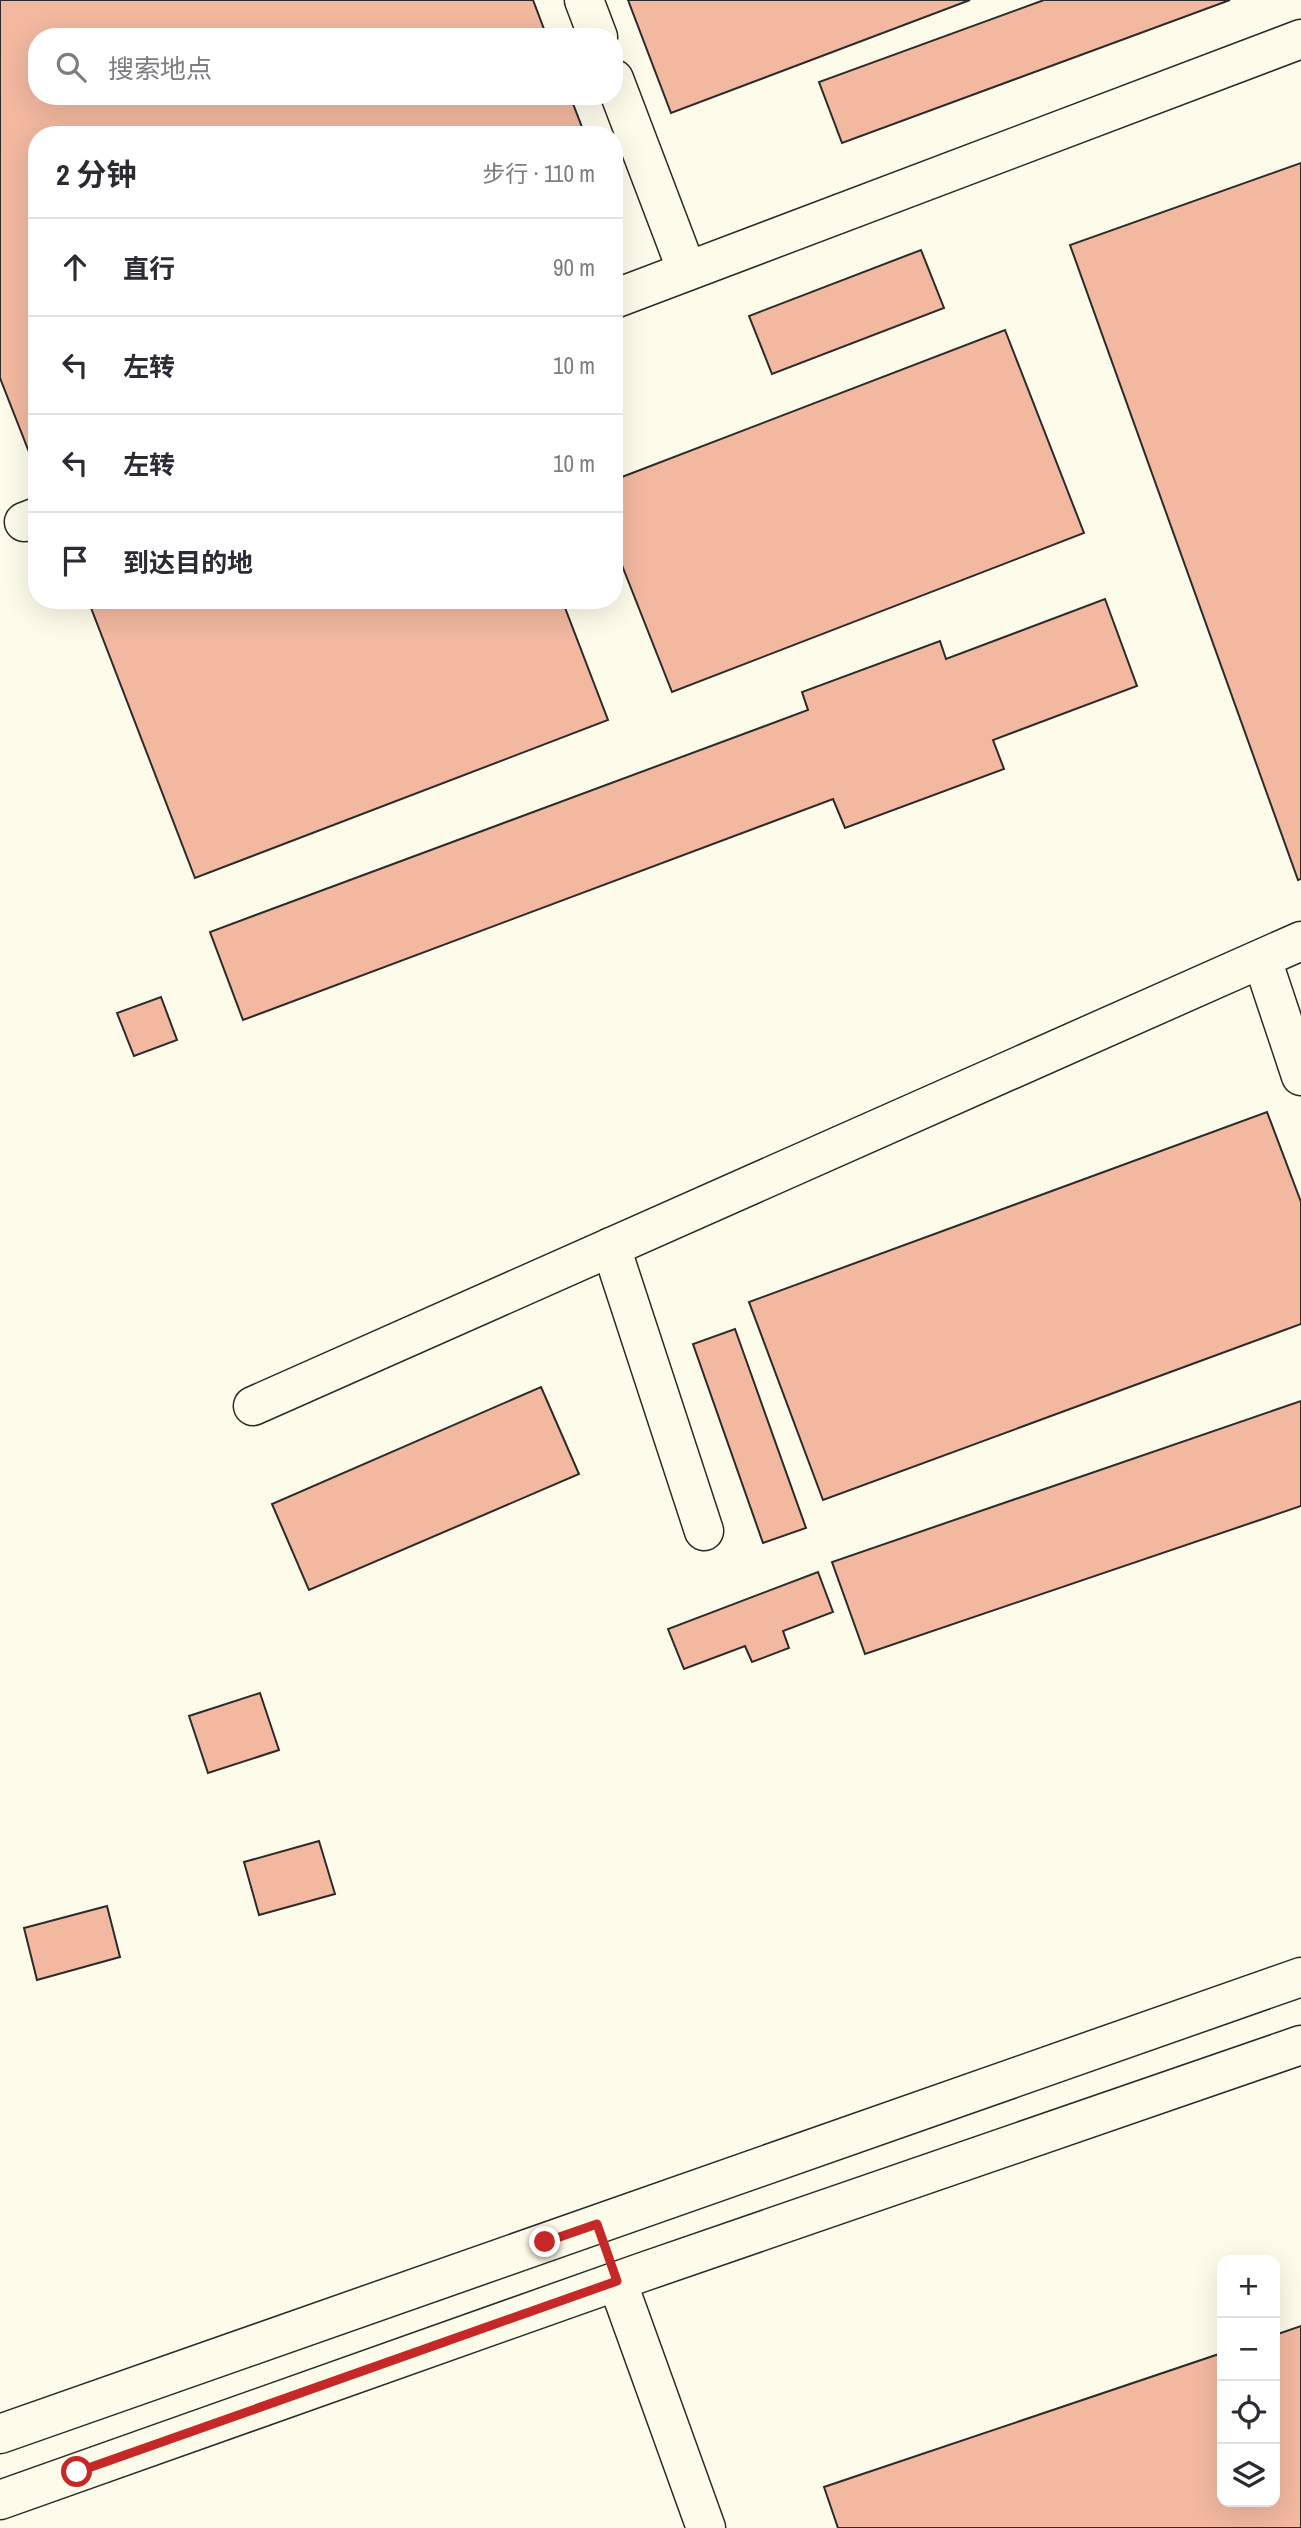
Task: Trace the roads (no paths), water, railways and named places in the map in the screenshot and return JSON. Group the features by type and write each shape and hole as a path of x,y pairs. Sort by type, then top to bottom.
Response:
{"main road":[{"path":"584,0 595,28"},
{"path":"623,296 1301,39"},
{"path":"623,103 687,271"},
{"path":"253,1406 1301,941"},
{"path":"1262,959 1301,1076"},
{"path":"611,1247 704,1531"},
{"path":"0,2434 1301,1977"},
{"path":"0,2500 617,2281 1301,2045"},
{"path":"597,2224 706,2528"}]}
